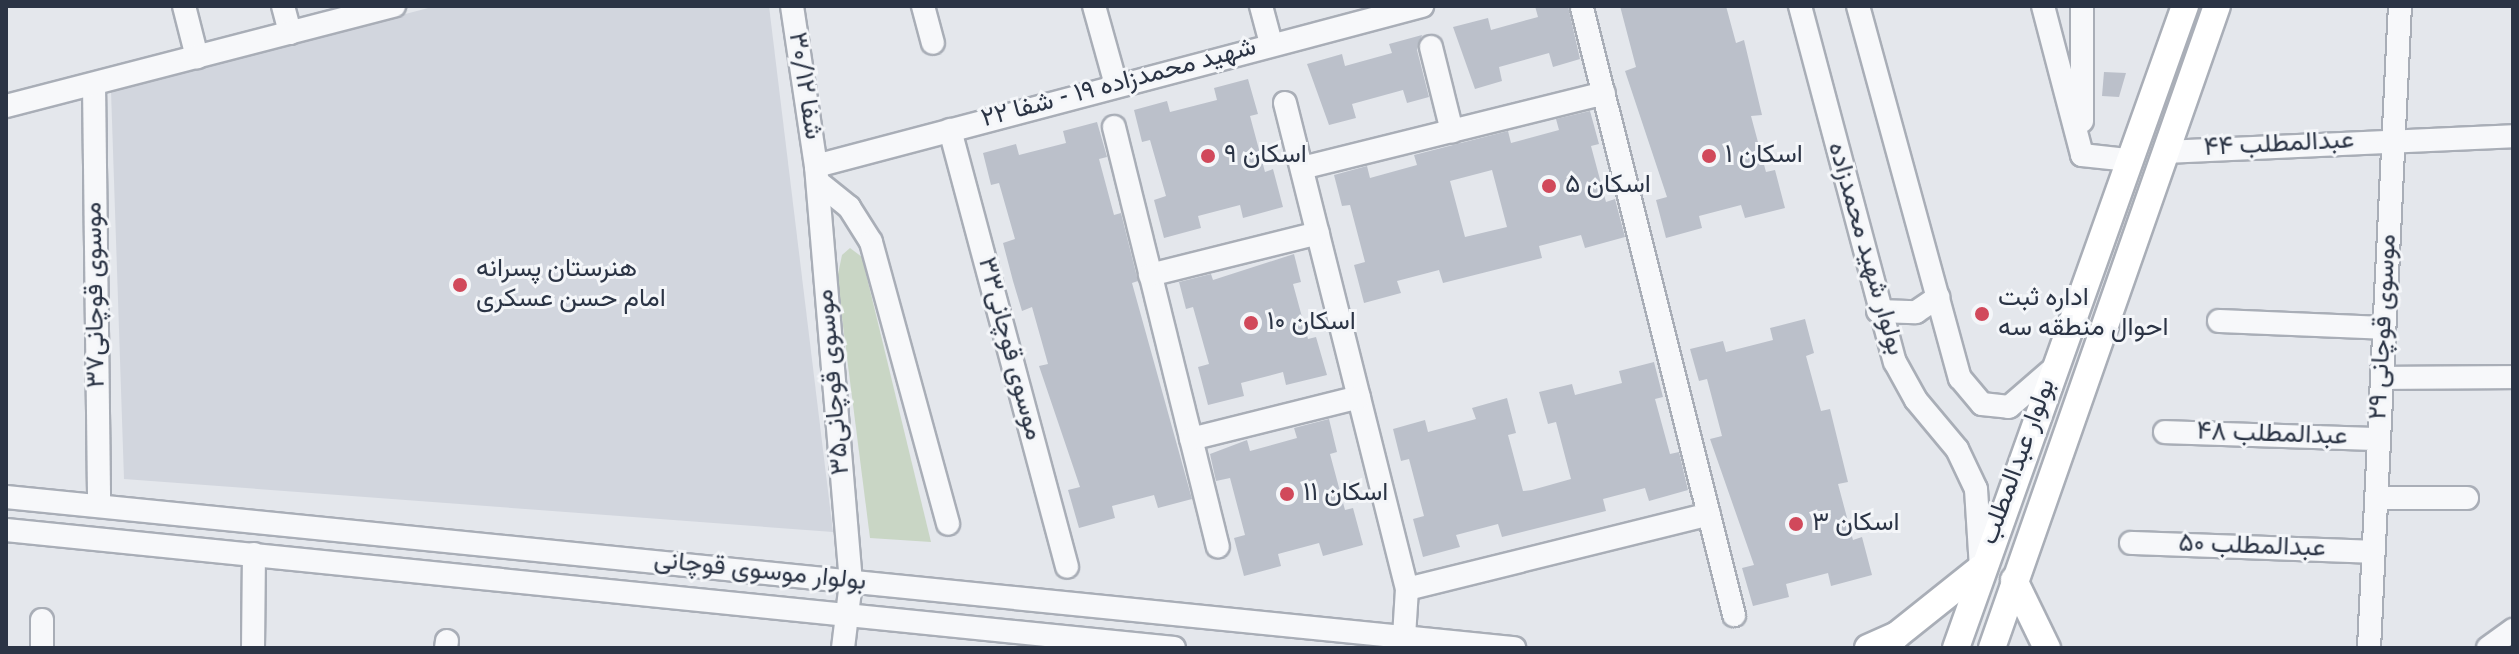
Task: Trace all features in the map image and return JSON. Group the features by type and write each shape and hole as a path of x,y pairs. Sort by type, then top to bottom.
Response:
{"main road":[{"name":"بولوار عبدالمطلب","path":"1956,648 1981,568 2185,6"},
{"name":"بولوار عبدالمطلب","path":"1992,648 2217,6"},
{"path":"1868,648 1897,635 1981,568"},
{"path":"2014,580 2047,648"}],"street":[{"path":"184,6 197,57"},
{"path":"283,6 290,33"},
{"path":"6,106 394,6"},
{"name":"شفا ۳۰/۱۲","path":"792,6 817,174"},
{"path":"923,6 933,43"},
{"path":"1094,6 1116,85"},
{"path":"1261,6 1271,43"},
{"name":"شهید محمدزاده ۱۹ - شفا ۲۲","path":"817,174 950,130 1271,43 1422,6"},
{"name":"بولوار شهید محمدزاده","path":"1800,6 1878,311 1916,400 1957,449 1976,489 1981,568"},
{"path":"1858,6 1960,378 1982,404 2017,403 2053,369"},
{"path":"2043,6 2082,155"},
{"path":"2082,6 2082,155"},
{"name":"موسوی قوچانی ۲۹","path":"2369,648 2400,6"},
{"path":"1582,8 1734,615"},
{"path":"1431,47 1452,131"},
{"name":"موسوی قوچانی۳۷","path":"94,84 99,506"},
{"path":"1302,168 1604,93"},
{"path":"1285,103 1407,589 1404,637"},
{"path":"1114,127 1218,546"},
{"name":"موسوی قوچانی۳۳","path":"950,130 1067,567"},
{"name":"عبدالمطلب ۴۴","path":"2165,152 2394,139 2513,136"},
{"path":"2082,155 2127,160"},
{"path":"817,174 849,207 871,242 948,524"},
{"name":"موسوی قوچانی۳۵","path":"817,174 851,582 843,648"},
{"path":"1150,275 1318,233"},
{"path":"1878,311 1916,312 1938,297"},
{"path":"2219,321 2384,328"},
{"path":"2382,378 2513,377"},
{"path":"1191,439 1359,397"},
{"name":"عبدالمطلب ۴۸","path":"2165,432 2379,439"},
{"name":"بولوار موسوی قوچانی","path":"6,497 1514,648"},
{"path":"2376,498 2467,498"},
{"path":"1407,589 1709,514"},
{"name":"بولوار موسوی قوچانی","path":"6,530 1174,648"},
{"name":"عبدالمطلب ۵۰","path":"2131,543 2373,552"},
{"path":"253,648 254,554"},
{"path":"42,620 42,648"},
{"path":"2488,648 2513,630"}],"shaded area":[{"name":"هنرستان پسرانه امام حسن عسکری","path":"436,6 769,6 833,532 124,479 111,91"}],"green space":[{"path":"850,248 862,257 931,542 870,538 837,279 842,255"}],"building":[{"path":"1535,6 1568,6 1580,59 1553,67 1549,53 1499,67 1502,81 1475,89 1453,27 1488,18 1491,30 1538,17"},
{"path":"1620,6 1726,6 1736,43 1744,40 1762,115 1751,116 1766,172 1775,170 1785,208 1745,218 1741,205 1699,216 1702,228 1666,238 1656,200 1667,197 1625,71 1636,67"},
{"path":"1422,35 1417,50 1429,97 1407,103 1403,90 1352,104 1356,118 1329,125 1307,64 1342,54 1345,66 1392,53 1389,44"},
{"path":"2104,72 2126,73 2119,97 2102,96"},
{"name":"اسکان ۹","path":"1248,79 1258,114 1250,116 1265,172 1273,169 1283,207 1243,218 1240,205 1198,216 1201,228 1164,238 1154,200 1166,196 1150,140 1142,142 1134,110 1167,101 1170,112 1217,100 1214,88"},
{"path":"1590,111 1599,144 1591,146 1606,202 1615,199 1625,237 1585,248 1581,235 1539,246 1542,258 1443,283 1439,270 1397,281 1401,293 1364,303 1354,265 1365,262 1350,205 1342,206 1334,175 1367,166 1370,178 1417,165 1414,155 1508,131 1511,143 1559,130 1556,119","holes":["1492,170 1507,227 1465,237 1450,181"]},
{"path":"1097,122 1107,157 1099,159 1114,215 1121,213 1138,281 1132,283 1192,499 1158,508 1154,495 1112,506 1115,518 1079,528 1068,490 1080,487 1039,366 1048,364 1032,307 1022,311 1013,281 1003,243 1015,239 999,183 991,185 983,153 1016,144 1019,155 1066,143 1063,131"},
{"name":"اسکان ۱۰","path":"1294,254 1301,282 1293,284 1308,339 1316,337 1327,375 1286,385 1283,372 1241,383 1244,396 1208,405 1198,367 1209,364 1193,307 1186,309 1179,282 1211,274 1213,280"},
{"path":"1805,319 1814,353 1806,356 1821,411 1830,409 1848,482 1838,484 1853,540 1862,537 1872,575 1831,586 1828,573 1786,584 1789,597 1753,606 1742,568 1754,565 1710,439 1722,436 1707,379 1699,381 1690,349 1723,341 1726,352 1773,340 1770,328"},
{"path":"1654,362 1663,397 1655,399 1670,454 1679,452 1688,490 1649,501 1645,488 1603,499 1606,511 1502,537 1498,524 1456,535 1460,547 1423,557 1413,519 1424,516 1409,459 1401,461 1393,429 1425,420 1428,432 1476,419 1472,408 1507,398 1516,433 1508,435 1523,491 1532,490 1571,479 1556,422 1548,424 1539,392 1572,384 1575,395 1622,383 1619,371"},
{"name":"اسکان ۱۱","path":"1329,419 1337,452 1330,454 1345,510 1353,508 1363,545 1323,556 1319,543 1278,554 1281,566 1244,576 1234,538 1245,535 1230,478 1216,481 1210,454 1247,440 1250,451 1297,438 1294,428"}],"place":[{"name":"اسکان ۹","path":"1208,156"},
{"name":"اسکان ۱","path":"1709,156"},
{"name":"اسکان ۵","path":"1549,186"},
{"name":"هنرستان پسرانه امام حسن عسکری","path":"460,285"},
{"name":"اداره ثبت احوال منطقه سه","path":"1982,314"},
{"name":"اسکان ۱۰","path":"1251,323"},
{"name":"اسکان ۱۱","path":"1287,494"},
{"name":"اسکان ۳","path":"1796,524"}]}
